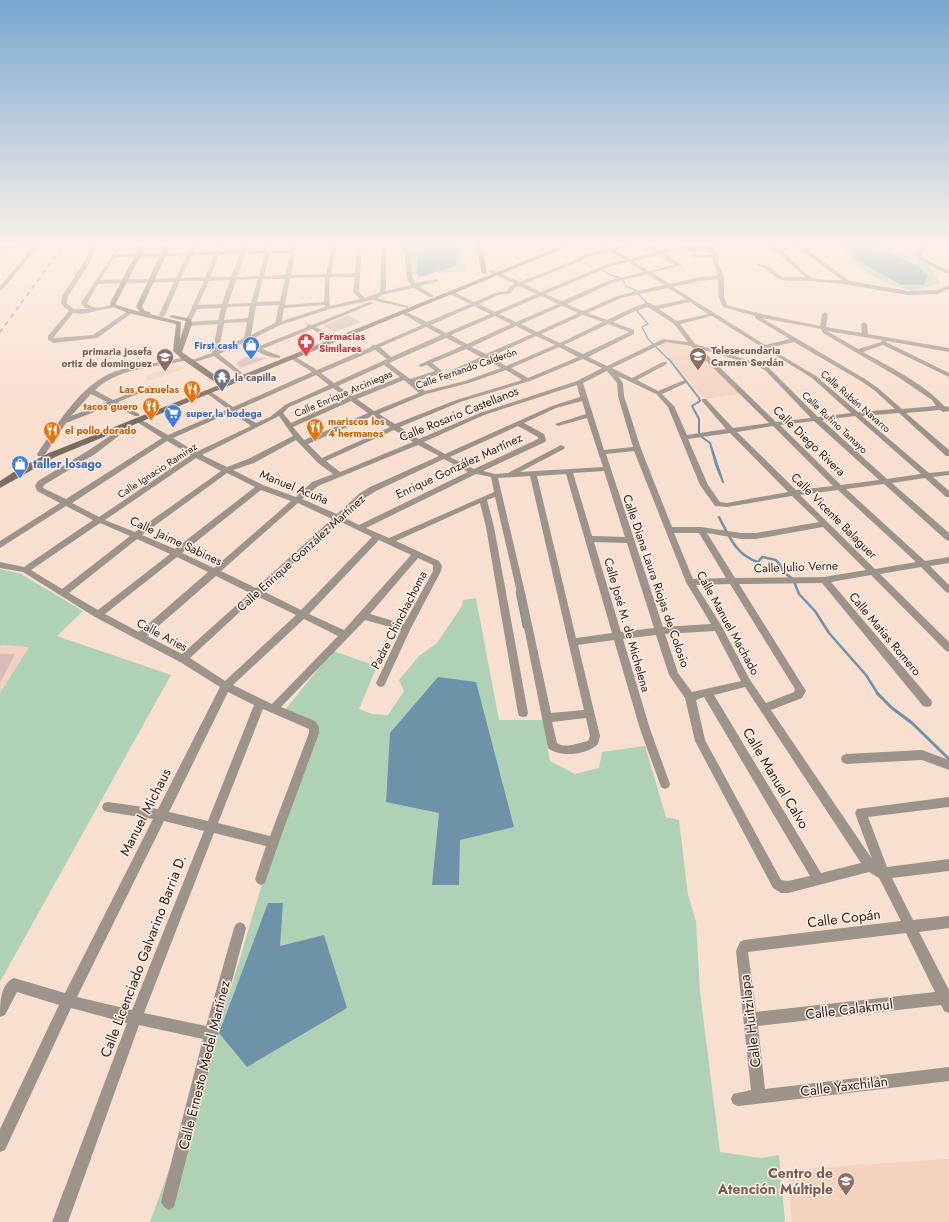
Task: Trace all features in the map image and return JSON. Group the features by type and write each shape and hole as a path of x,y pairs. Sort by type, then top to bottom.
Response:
{"main road":[{"path":"115,299 113,304 114,306 130,312 179,323 175,350 187,360 222,383"},
{"path":"143,299 139,307 143,312 189,322 178,353"},
{"path":"0,485 23,470 52,455 222,383 292,357 405,310 425,299"},
{"path":"0,477 41,454 208,392 238,373 435,299"}],"street":[{"path":"65,299 64,304 72,311 82,312 100,310 114,306"},
{"path":"86,299 84,303 87,307 100,310"},
{"path":"162,315 170,299"},
{"path":"198,299 189,322 250,320"},
{"path":"215,354 220,321 226,299"},
{"path":"245,340 255,299"},
{"path":"278,324 283,299"},
{"path":"327,299 327,304"},
{"path":"41,454 75,407 105,379 118,374 215,354 278,324 298,318 327,304 342,299"},
{"path":"195,307 327,304 368,299"},
{"path":"376,299 405,310 425,325 528,380"},
{"path":"464,299 658,393 671,406 704,485 715,502 722,505 839,487 949,473"},
{"path":"0,545 167,438 374,346 485,299"},
{"name":"Calle Ignacio Ramírez","path":"25,570 196,454 256,426 287,406 528,299"},
{"path":"321,460 458,401 528,380 583,357 632,332 552,299"},
{"path":"421,365 466,347 570,299"},
{"name":"Calle Enrique Arciniegas","path":"290,426 352,398 406,380 442,373 486,358 616,299"},
{"path":"722,299 725,306 752,314 885,341 949,375"},
{"path":"257,349 379,300"},
{"name":"Calle Fernando Calderón","path":"304,443 424,393 456,385 506,368 560,345 643,306 649,305 655,308 690,300"},
{"name":"Calle Rubén Navarro","path":"690,300 814,377 949,495"},
{"name":"Calle Diego Rivera","path":"655,308 676,322 693,345 839,487 923,564 949,590"},
{"path":"72,311 50,337 50,340 54,341 94,337 130,312"},
{"path":"676,322 713,314"},
{"path":"752,314 876,389 949,454"},
{"path":"825,314 823,328 828,334 900,376 934,399 949,415"},
{"path":"298,318 330,338"},
{"path":"864,324 865,336"},
{"path":"245,340 257,349 278,357"},
{"name":"Calle Rosario Castellanos","path":"140,637 315,484 382,458 482,414 579,382 665,340 693,345"},
{"path":"764,347 794,340"},
{"path":"858,351 885,341 906,340 949,350 946,340"},
{"name":"Calle Rufino Tamayo","path":"693,345 759,365 767,369 816,419 949,538"},
{"path":"374,346 406,380 424,393"},
{"path":"215,354 238,373"},
{"path":"292,357 395,427 470,470 488,473 494,476 507,476 606,469"},
{"path":"428,363 456,385"},
{"path":"633,380 665,364"},
{"name":"Calle Manuel Machado","path":"608,369 620,383 621,396 637,449 690,582 718,627 747,683 870,866"},
{"name":"Calle Diana Laura Riojas de Colosio","path":"579,382 658,631 674,675 690,697 700,741 777,884 781,887 788,887 819,880"},
{"path":"658,393 684,382"},
{"path":"64,421 150,387"},
{"name":"Manuel Acuña","path":"91,391 167,438 260,487 297,500 338,518 436,563 438,566"},
{"path":"208,392 256,426"},
{"name":"Calle Enrique González Martínez","path":"183,659 363,495 373,489 518,423 559,406 584,398"},
{"name":"Calle Vicente Balaguer","path":"704,400 732,431 794,494 949,648"},
{"path":"685,437 857,414 941,408 949,409"},
{"path":"279,412 297,437 339,475"},
{"path":"558,424 589,415"},
{"name":"Calle Jaime Sabines","path":"137,419 92,452 41,483 39,486 40,489 99,520 176,553 346,635"},
{"name":"Enrique González Martínez","path":"359,528 381,516 542,440 542,436 518,423"},
{"path":"63,593 137,535 227,470 251,461 297,437"},
{"path":"507,476 561,447"},
{"path":"602,452 637,449"},
{"name":"Calle José M. de Michelena","path":"569,472 645,729 665,784"},
{"path":"494,476 522,597 552,745 556,749 562,751 591,744 594,741 595,736 533,474"},
{"path":"98,615 260,487"},
{"path":"389,541 497,493"},
{"path":"483,499 490,527 523,713"},
{"path":"669,530 701,530 728,532 741,536 756,536 825,524"},
{"path":"701,530 774,651 801,691 798,695 764,708"},
{"name":"Manuel Michaus","path":"0,1145 160,815 226,686 302,615 378,536"},
{"path":"589,539 629,540"},
{"name":"Padre Chinchachoma","path":"274,708 346,635 417,554"},
{"name":"Calle Julio Verne","path":"690,582 824,580 949,560"},
{"name":"Calle Aries","path":"0,565 25,570 98,615 183,659 226,686 260,703 311,724 314,727 314,733 273,842"},
{"name":"Padre Chinchachoma","path":"381,683 406,628 438,566"},
{"name":"Calle Matías Romero","path":"824,580 927,703"},
{"path":"363,616 406,628"},
{"path":"572,642 658,631 718,627"},
{"path":"690,697 747,683"},
{"name":"Calle Manuel Calvo","path":"707,693 819,880"},
{"name":"Calle Licenciado Galvarino Barria D.","path":"60,1222 135,1019 210,826 260,703"},
{"path":"547,718 589,714"},
{"path":"846,759 922,755 949,765"},
{"path":"948,1000 908,926 884,874 861,813 949,802"},
{"path":"108,807 160,815 273,842 261,880"},
{"path":"819,880 870,866 878,872 884,874 949,864"},
{"name":"Calle Copán","path":"744,946 949,922"},
{"name":"Calle Ernesto Medel Martínez","path":"169,1202 211,1034 240,928"},
{"name":"Calle Huitzilapa","path":"744,946 742,951 759,1096"},
{"path":"0,1010 14,985 68,1002 135,1019 211,1034"},
{"name":"Calle Calakmul","path":"749,1020 948,1000"},
{"name":"Calle Yaxchilán","path":"738,1099 949,1074"}],"shaded area":[{"name":"Telesecundaria Carmen Serdán","path":"667,342 692,348 740,394 704,399 659,345"},
{"name":"primaria josefa ortiz de dominguez","path":"176,365 186,368 148,381 145,376"},
{"path":"0,646 30,646 0,693"},
{"name":"Centro de Atención Múltiple","path":"949,1159 949,1222 792,1222 787,1170"}],"green space":[{"path":"0,569 21,574 83,611 57,636 171,675 0,982 0,693 29,647 0,646"},
{"path":"476,598 499,720 543,720 550,761 575,774 599,768 602,752 645,746 666,817 679,820 688,895 696,921 700,992 720,1152 761,1158 779,1155 785,1222 150,1222 203,1077 291,787 315,725 284,711 333,651 377,666 359,709 372,714 388,715 404,691 399,680 419,656 437,643 462,606 463,600"}],"water":[{"path":"438,677 476,682 514,827 460,840 459,885 432,885 439,813 386,802 390,733"},
{"path":"268,903 283,903 280,946 324,935 347,1008 247,1067 219,1033"}],"building":[{"path":"348,315 361,322 334,332 323,326"},
{"name":"First cash","path":"246,357 267,358 241,368 236,363"},
{"path":"0,654 15,654 0,683"}],"waterway":[{"path":"643,299 648,304 646,305"},
{"path":"640,308 637,311 648,324 642,327 648,339 669,360"},
{"path":"669,359 699,398 700,401 692,406 699,419 699,435 710,443"},
{"path":"710,443 723,482 716,465 710,443"},
{"path":"719,517 734,544 744,555 758,562 762,557 776,560 783,572 793,579 799,594 815,611 829,633 866,675 878,694"},
{"path":"517,592 524,627"},
{"path":"878,694 892,708 912,723 949,759"}],"railway":[{"path":"0,332 24,299"}],"place":[{"name":"Farmacias Similares","path":"306,357"},
{"name":"First cash","path":"251,360"},
{"name":"Telesecundaria Carmen Serdán","path":"698,371"},
{"name":"primaria josefa ortiz de dominguez","path":"165,372"},
{"name":"la capilla","path":"222,392"},
{"name":"Las Cazuelas","path":"192,404"},
{"name":"tacos guero","path":"151,421"},
{"name":"super la bodega","path":"173,428"},
{"name":"mariscos los 4 hermanos","path":"315,442"},
{"name":"el pollo dorado","path":"52,445"},
{"name":"taller losago","path":"20,479"},
{"name":"Centro de Atención Múltiple","path":"846,1196"}]}
